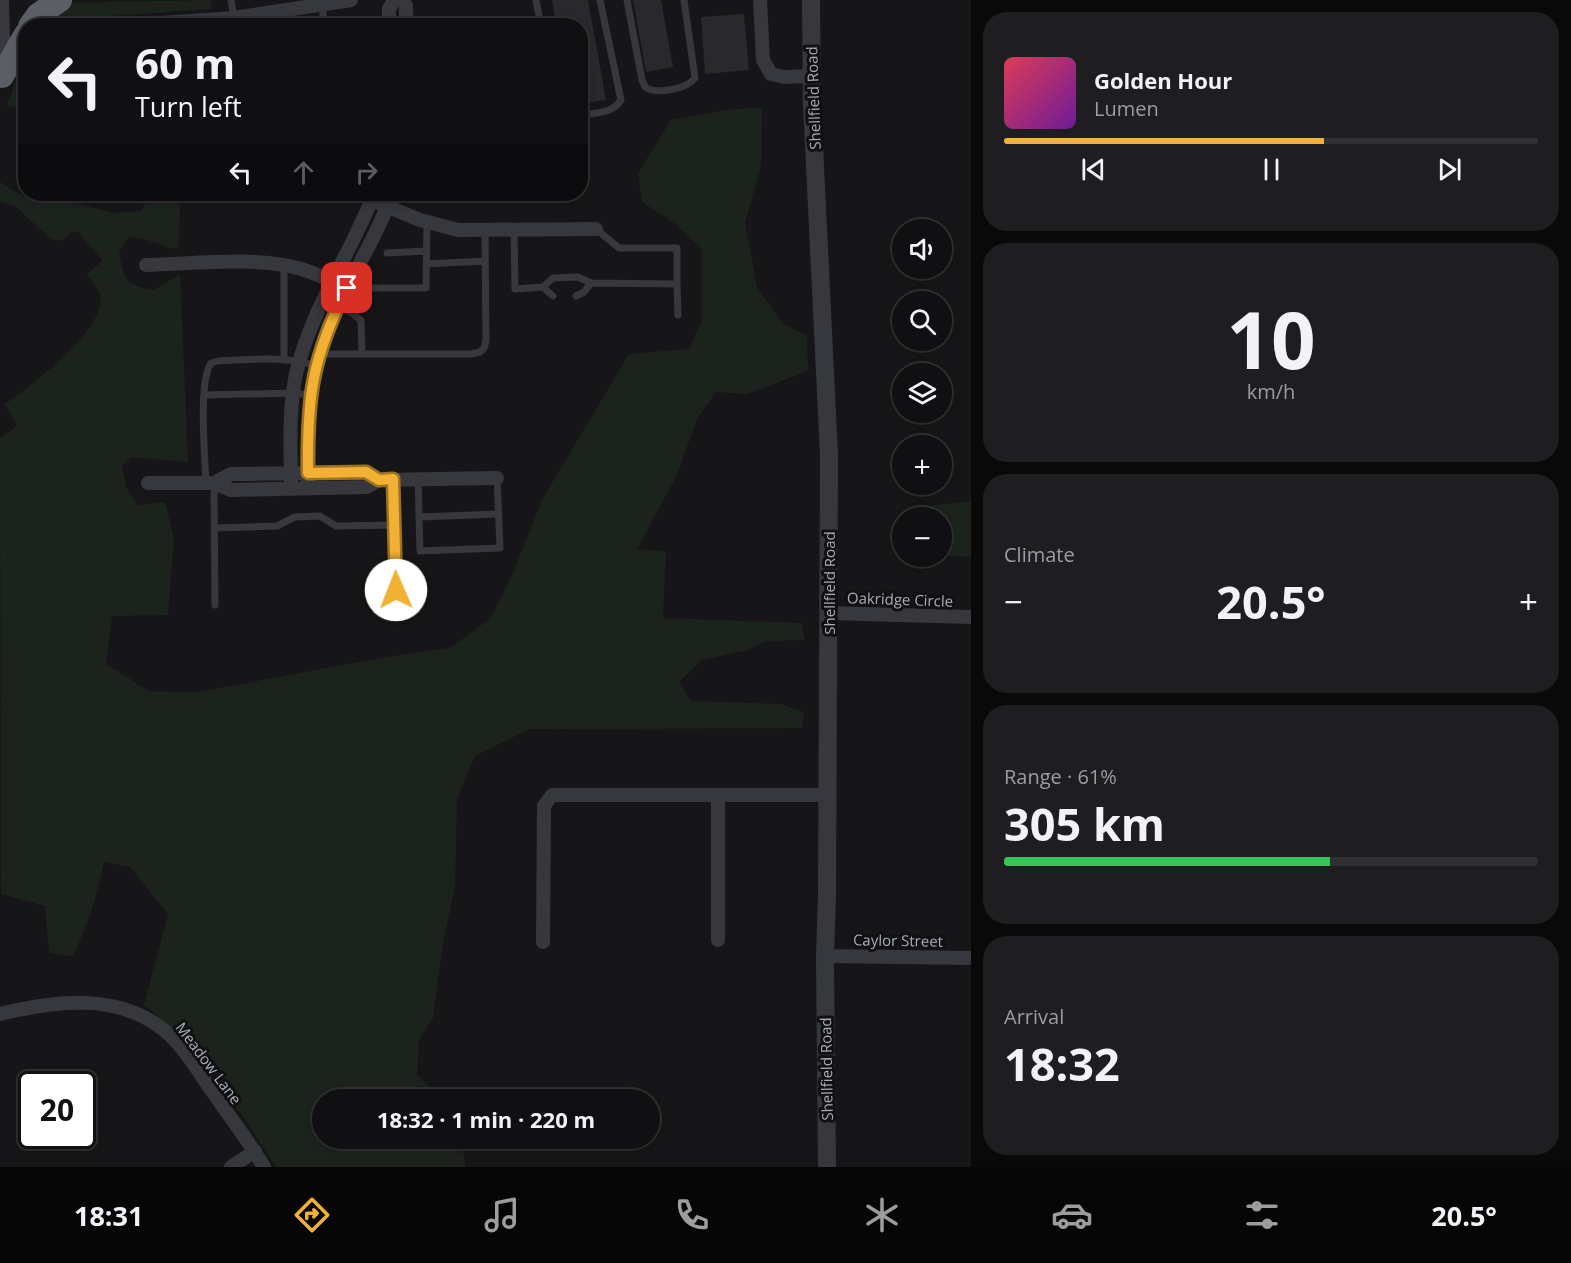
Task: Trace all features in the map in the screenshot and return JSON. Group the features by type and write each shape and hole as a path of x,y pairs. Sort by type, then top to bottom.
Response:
{"highway":[{"path":"36,18 60,0"},
{"path":"1,79 18,48"}],"street":[{"path":"0,0 1,79"},
{"path":"234,18 351,0"},
{"path":"389,18 389,9 394,0"},
{"path":"403,0 406,6 406,18"},
{"path":"760,0 763,60 771,74 784,77 812,76"},
{"name":"Shellfield Road","path":"811,0 812,76 828,454 825,956 828,1167"},
{"path":"291,489 293,393 300,360 314,317 371,201"},
{"path":"308,488 309,395 317,360 339,304 389,201"},
{"path":"391,201 427,222 458,230 596,229"},
{"path":"146,265 255,263 284,266 297,268 347,288"},
{"path":"210,483 231,474 366,472 386,480"},
{"path":"148,483 210,483 231,490 367,488 386,480 497,478"},
{"name":"Oakridge Circle","path":"828,613 971,617"},
{"path":"543,942 544,806 552,795 827,795"},
{"path":"718,795 718,940"},
{"name":"Caylor Street","path":"825,956 971,958"},
{"name":"Meadow Lane","path":"0,1014 54,1003 83,1002 112,1006 140,1015 165,1030 255,1151 264,1167"},
{"path":"231,1167 255,1151"}],"lane":[{"path":"231,0 234,18"},
{"path":"536,0 539,18"},
{"path":"588,114 616,108 621,100 600,0"},
{"path":"627,0 642,80 645,87 656,91 688,85 695,78 684,0"},
{"path":"323,4 323,18"},
{"path":"347,288 426,288 427,222"},
{"path":"596,229 619,248 677,248 678,315"},
{"path":"215,605 215,528 205,394 207,369 211,363 218,361 317,360 362,354 451,355 480,352 486,341 485,231"},
{"path":"514,231 515,289 543,287 553,278 579,277 591,283 677,284"},
{"path":"387,253 427,251"},
{"path":"426,264 486,261"},
{"path":"284,266 284,360"},
{"path":"576,296 584,292 591,283"},
{"path":"543,287 553,296"},
{"path":"339,304 361,320 362,354"},
{"path":"205,394 293,393 309,395"},
{"path":"418,479 420,550 500,548 497,478"},
{"path":"386,480 394,525 396,590"},
{"path":"419,517 499,514"},
{"path":"215,528 277,526 295,517 320,516 336,526 394,525"}],"shaded area":[{"path":"211,0 212,4 210,9 92,18 44,18 60,3"},
{"path":"18,69 18,108 7,105"},
{"path":"762,107 761,166 745,223 757,287 782,323 807,336 808,371 747,394 716,392 698,417 676,477 637,549 666,552 663,618 801,623 805,640 766,641 747,650 702,660 679,682 691,701 780,704 804,712 802,728 530,729 475,756 457,800 455,888 443,942 433,1018 419,1040 417,1075 433,1089 312,1089 312,1149 463,1149 466,1167 276,1167 192,1044 144,1005 168,914 130,867 104,862 92,910 73,956 49,953 45,906 1,894 0,438 17,426 5,404 48,371 80,339 92,323 99,308 100,294 87,274 103,261 78,232 72,232 61,241 51,239 15,206 0,202 0,182 18,193 18,201 55,201 115,213 141,211 147,201 180,201 179,249 129,237 119,252 127,280 137,286 154,290 180,274 188,462 131,457 122,466 127,489 138,505 165,502 174,538 168,615 112,616 106,664 149,691 198,692 386,657 450,648 491,618 512,575 543,498 629,354 689,349 701,323 701,248 674,223 642,202 638,173 671,120 727,110"},
{"path":"971,501 971,557 952,556 952,507 921,507"}],"building":[{"path":"552,0 588,0 606,100 588,103 588,18 555,18"},
{"path":"633,0 661,0 673,67 646,72"},
{"path":"744,14 749,70 705,74 701,17"}],"route":[{"path":"347,288 323,341 312,378 308,417 308,473 366,472 379,480 393,479 396,590"}]}
